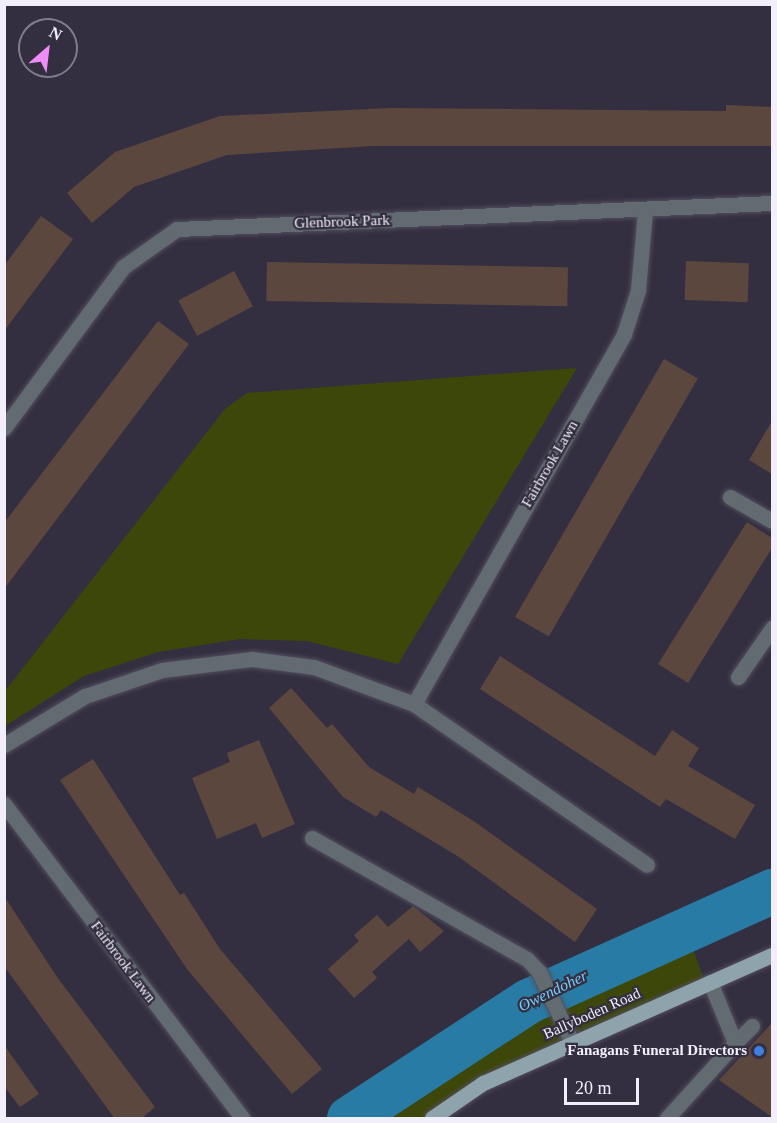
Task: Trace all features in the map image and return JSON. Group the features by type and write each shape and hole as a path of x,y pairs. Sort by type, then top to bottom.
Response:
{"main road":[{"name":"Ballyboden Road","path":"432,1119 483,1083 772,955"}],"street":[{"name":"Glenbrook Park","path":"4,428 123,267 177,229 645,211 772,203"},
{"name":"Fairbrook Lawn","path":"414,704 624,334 638,290 645,211"},
{"path":"730,497 772,521"},
{"path":"738,677 772,628"},
{"path":"4,745 84,696 162,670 252,659 315,667 414,704 647,866"},
{"name":"Fairbrook Lawn","path":"4,804 242,1119"},
{"path":"312,838 527,959 541,978 572,1042"},
{"path":"710,982 735,1043"},
{"path":"667,1119 752,1026"}],"green space":[{"path":"577,368 398,664 307,641 240,639 158,652 84,676 5,726 5,691 225,409 247,393"},
{"path":"686,929 705,983 571,1042 431,1118 349,1118 528,1001"}],"building":[{"path":"726,105 772,107 772,146 373,146 227,155 134,187 92,223 67,193 115,152 220,116 391,108 726,111"},
{"path":"41,216 73,239 4,331 4,266"},
{"path":"686,261 749,263 748,302 685,300"},
{"path":"267,262 568,267 567,306 266,301"},
{"path":"234,271 253,306 197,336 178,301"},
{"path":"158,321 189,344 4,589 4,523"},
{"path":"664,359 698,378 549,637 515,617"},
{"path":"772,421 772,474 749,460"},
{"path":"747,522 772,538 772,548 688,683 658,664"},
{"path":"500,656 655,756 672,730 699,748 688,766 755,805 735,839 666,799 660,807 480,689"},
{"path":"291,688 327,728 332,724 369,767 414,794 418,787 472,820 597,909 575,942 459,857 381,810 376,817 343,797 269,708"},
{"path":"259,740 295,824 262,838 256,823 217,839 192,778 230,762 227,753"},
{"path":"93,759 180,895 184,893 220,949 322,1069 292,1094 187,969 60,780"},
{"path":"4,896 57,977 155,1107 141,1119 115,1119 4,966"},
{"path":"413,906 444,931 420,952 409,939 372,972 377,978 354,998 328,969 359,941 354,935 377,915 388,927"},
{"name":"Fanagans Funeral Directors","path":"772,1023 772,1117 719,1080"},
{"path":"4,1045 39,1094 20,1107 4,1086"}],"waterway":[{"name":"Owendoher","path":"349,1118 528,1001 772,891"}],"place":[{"name":"Fanagans Funeral Directors","path":"759,1051"}]}
